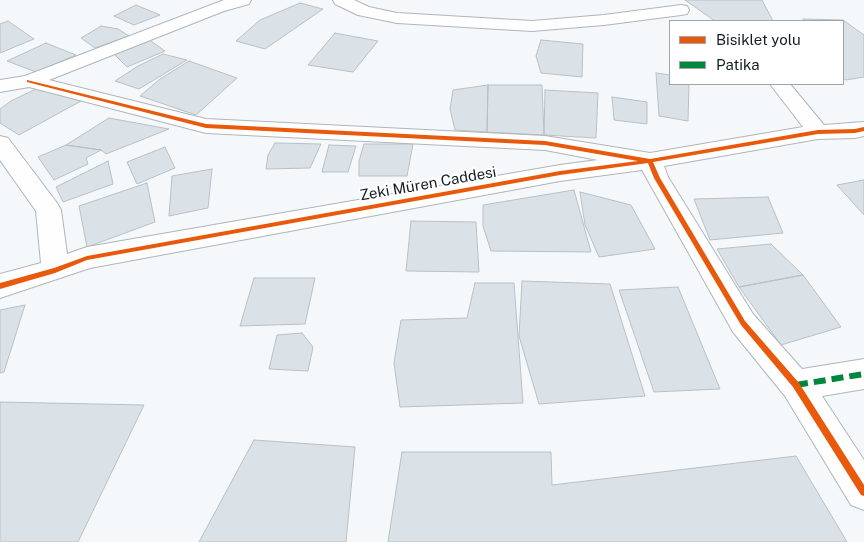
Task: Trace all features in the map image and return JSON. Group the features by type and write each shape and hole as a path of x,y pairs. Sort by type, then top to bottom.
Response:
{"street":[{"path":"0,86 29,81 218,7 243,0"},
{"path":"340,0 364,11 397,18 532,26 688,14 663,0"},
{"path":"29,81 206,126 545,143 650,161 658,178 743,323 796,385 864,492"},
{"path":"781,85 818,132"},
{"name":"Zeki Müren Caddesi","path":"0,286 88,258 560,173 650,161 818,132 864,129"},
{"path":"0,143 48,210 55,270"},
{"path":"796,385 864,374"}],"building":[{"path":"685,0 762,0 772,20 714,20"},
{"path":"300,3 323,9 265,49 236,41 260,20"},
{"path":"136,5 160,15 134,25 114,16"},
{"path":"803,19 843,20 804,20"},
{"path":"8,21 34,39 0,53 0,24"},
{"path":"844,21 864,35 864,77 844,79"},
{"path":"101,26 118,29 129,36 95,48 81,38"},
{"path":"335,33 378,41 353,72 308,65"},
{"path":"147,38 165,51 127,67 112,52"},
{"path":"541,40 583,44 582,77 541,73 536,56"},
{"path":"46,43 76,55 36,72 7,61"},
{"path":"163,54 187,60 139,89 115,81 138,66"},
{"path":"189,61 237,78 196,115 140,96 160,79"},
{"path":"656,73 669,75 669,85 689,85 688,121 659,116"},
{"path":"488,85 542,85 544,135 487,132"},
{"path":"488,85 487,132 455,130 450,109 453,90"},
{"path":"40,87 81,101 19,135 0,123 0,109 11,101"},
{"path":"545,90 598,93 596,138 544,135"},
{"path":"612,97 647,102 647,124 614,120"},
{"path":"109,118 169,129 106,154 101,150 66,145"},
{"path":"275,143 321,144 310,168 266,169 268,155"},
{"path":"364,144 413,144 407,176 359,176 359,161"},
{"path":"66,145 101,150 86,158 88,164 54,180 38,157"},
{"path":"329,145 356,146 348,172 322,172"},
{"path":"165,147 175,168 137,184 127,162"},
{"path":"108,161 113,184 63,202 56,187"},
{"path":"212,169 208,208 169,216 172,176"},
{"path":"864,180 864,215 837,185"},
{"path":"147,183 155,222 87,247 79,206"},
{"path":"574,190 591,252 491,251 483,226 483,205"},
{"path":"580,192 631,205 655,249 599,257 585,225"},
{"path":"768,197 783,233 710,240 694,199"},
{"path":"411,221 476,222 479,272 406,271"},
{"path":"771,244 803,275 739,287 717,249"},
{"path":"803,275 841,327 781,345 739,287"},
{"path":"254,278 315,278 305,324 240,326"},
{"path":"522,281 610,284 645,396 539,404 519,336"},
{"path":"475,283 514,283 523,403 400,407 394,363 401,320 467,318"},
{"path":"678,287 720,389 654,392 619,290"},
{"path":"25,305 4,372 0,373 0,310"},
{"path":"302,333 313,347 308,371 269,369 277,335"},
{"path":"0,402 144,405 78,542 0,542"},
{"path":"254,440 355,447 346,542 199,542"},
{"path":"402,452 551,452 552,485 796,456 847,542 388,542"}],"marked path":[{"path":"796,385 864,374"}],"cycle path":[{"path":"29,81 206,126 545,143 650,161 657,178 743,323 796,385 864,492"},
{"path":"0,286 55,270 87,258 560,173 650,161 818,132 864,129"}]}
